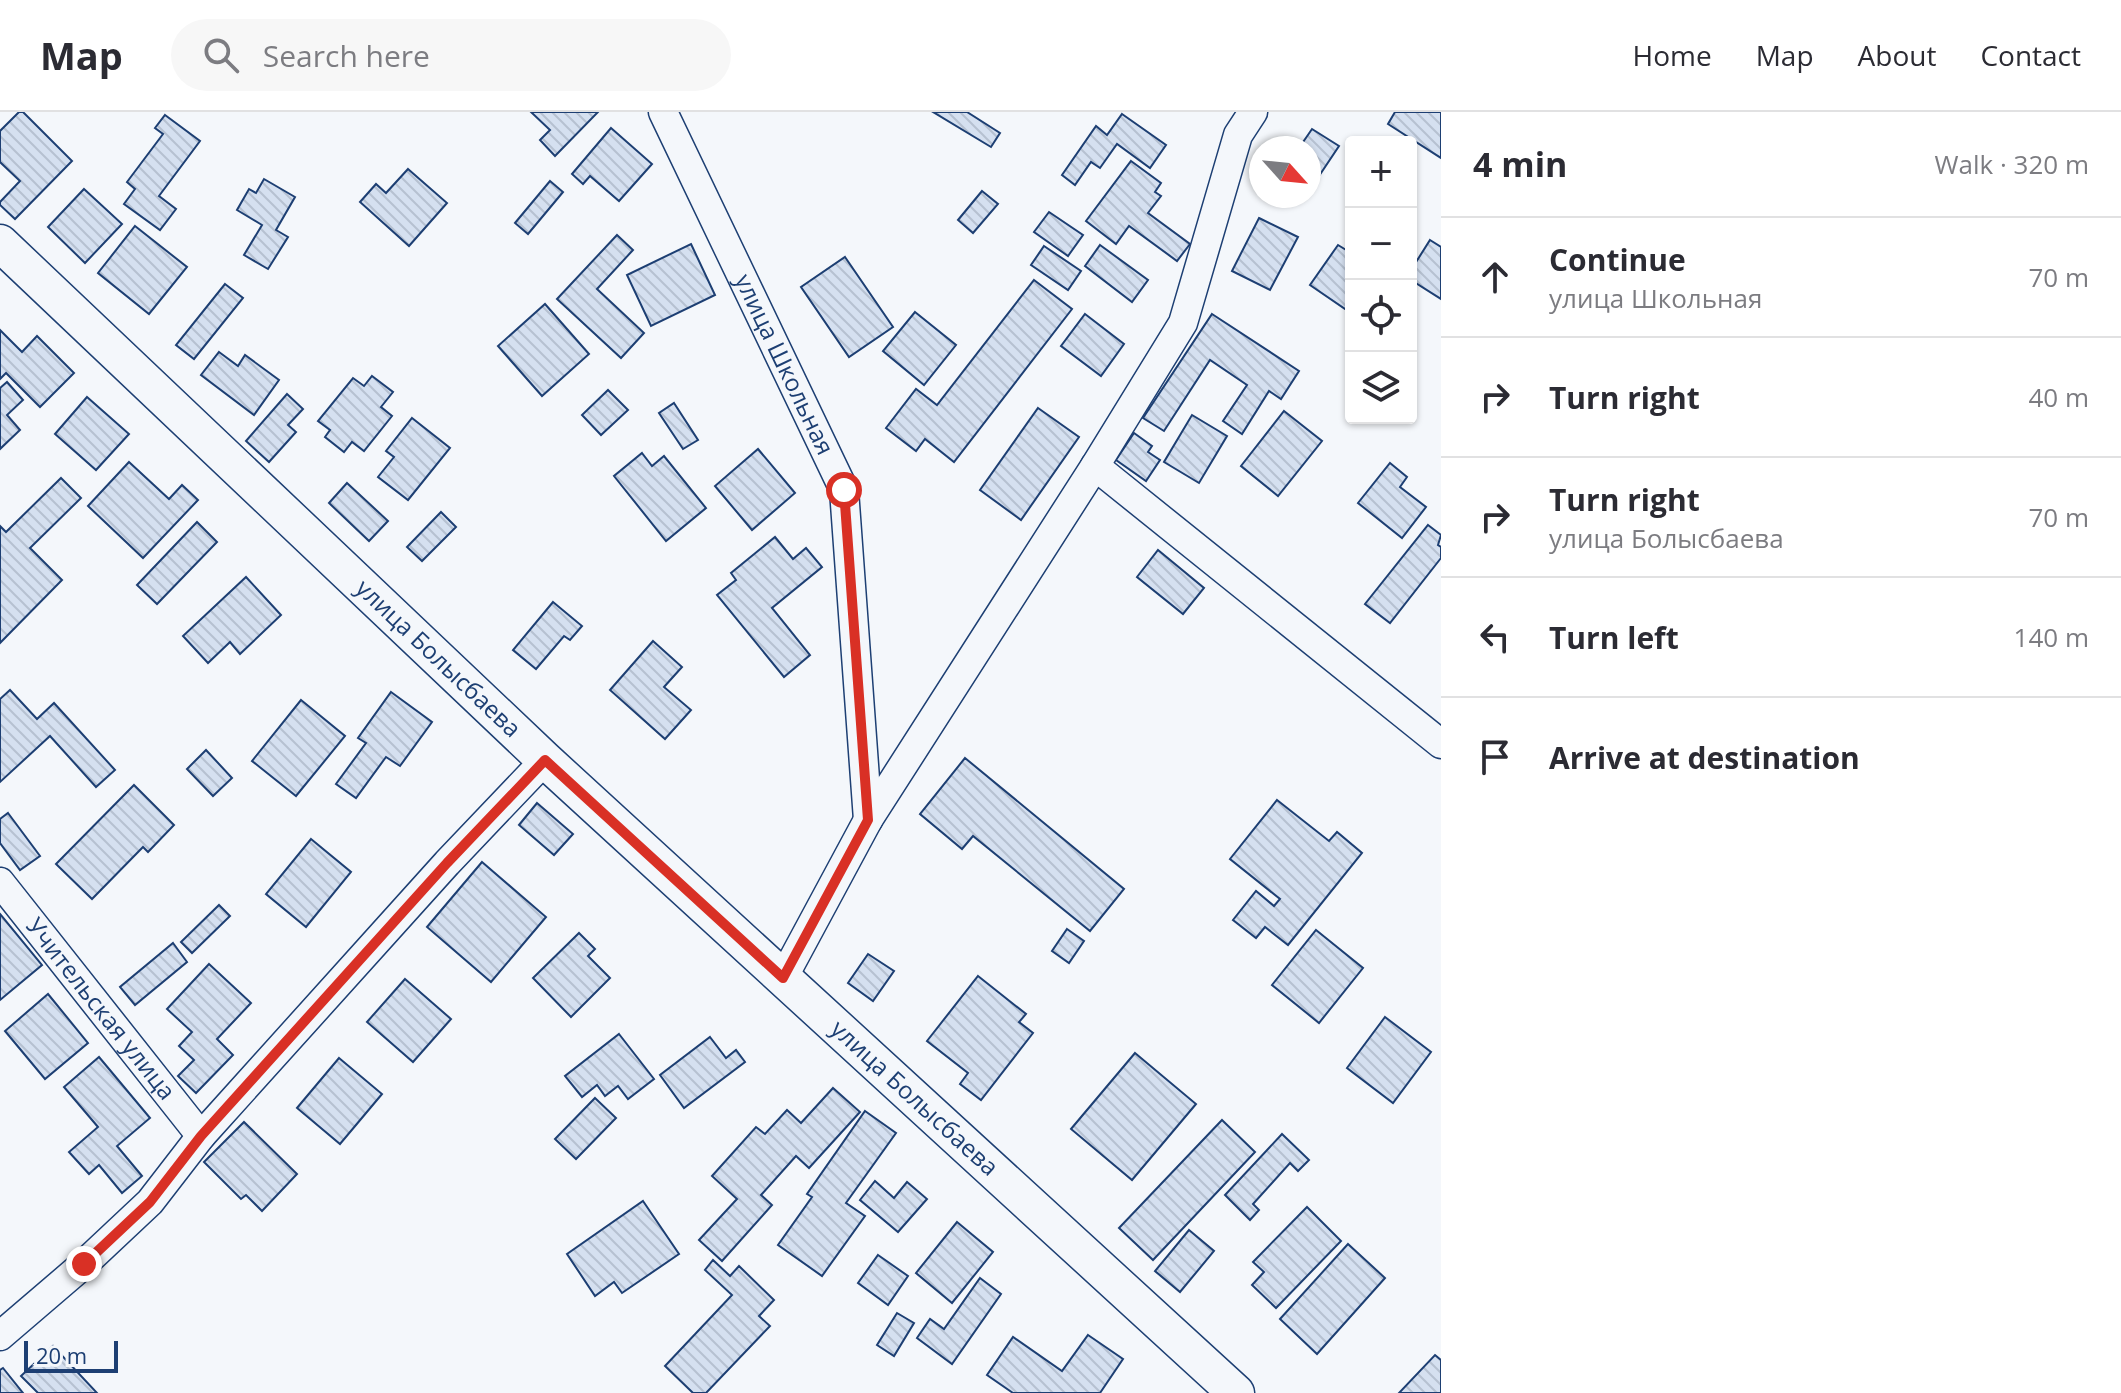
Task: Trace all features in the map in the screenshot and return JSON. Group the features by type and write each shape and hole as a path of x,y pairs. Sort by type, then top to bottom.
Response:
{"street":[{"name":"улица Школьная","path":"663,112 844,490 868,820"},
{"path":"783,978 868,820 1183,323 1238,135 1253,112"},
{"name":"улица Болысбаева","path":"0,243 545,760 1236,1393"},
{"path":"1095,466 1441,744"},
{"path":"0,1336 150,1202 201,1136 447,863 545,760"},
{"name":"Учительская улица","path":"0,882 201,1136"}],"building":[{"path":"19,112 23,112 72,161 15,219 0,205 20,181 0,162 0,131"},
{"path":"531,112 598,112 555,156 540,140 550,130"},
{"path":"933,112 967,112 1000,133 991,147"},
{"path":"1395,112 1441,112 1441,158 1417,143 1417,136 1407,136 1388,124"},
{"path":"1122,114 1166,145 1150,168 1117,144 1100,168 1091,162 1075,185 1062,175 1096,126 1107,135"},
{"path":"165,115 200,141 159,196 176,209 160,230 124,204 135,189 127,182 163,134 155,128"},
{"path":"611,128 652,164 619,201 590,176 583,184 572,174"},
{"path":"1312,129 1339,146 1321,173 1321,136 1307,136"},
{"path":"1131,161 1161,183 1155,192 1161,196 1148,213 1190,244 1177,261 1129,226 1116,244 1086,221"},
{"path":"408,169 447,203 409,246 360,202 376,184 386,193"},
{"path":"264,179 295,197 276,230 288,237 268,269 244,255 262,225 237,210 249,189 256,193"},
{"path":"550,181 563,192 528,234 515,223"},
{"path":"84,189 122,224 85,263 48,227"},
{"path":"982,191 998,204 973,233 958,220"},
{"path":"1049,212 1083,235 1068,256 1034,232"},
{"path":"1259,218 1298,237 1270,290 1232,271"},
{"path":"135,226 187,267 149,314 98,273"},
{"path":"617,235 633,250 597,289 644,333 621,358 557,299"},
{"path":"1430,240 1441,247 1441,299 1417,284 1417,261"},
{"path":"691,244 715,295 651,326 627,275"},
{"path":"1100,245 1148,280 1132,302 1085,266"},
{"path":"1338,245 1345,249 1345,309 1310,285"},
{"path":"1044,246 1081,271 1068,290 1031,265"},
{"path":"845,257 893,327 849,357 801,287"},
{"path":"1034,280 1072,309 954,462 925,439 916,451 886,428 916,389 937,405"},
{"path":"225,284 243,298 194,359 176,345"},
{"path":"545,304 589,354 542,396 498,346"},
{"path":"915,312 956,345 924,385 883,351"},
{"path":"1085,314 1124,344 1101,376 1061,346"},
{"path":"1212,314 1299,371 1281,399 1269,391 1242,434 1223,421 1247,385 1210,360 1164,431 1143,418"},
{"path":"0,330 22,352 37,336 74,373 40,407 6,373 0,379"},
{"path":"219,352 238,366 245,355 279,380 254,415 201,375"},
{"path":"372,376 393,392 381,407 392,416 364,451 352,442 344,452 325,437 330,430 318,421 353,378 364,386"},
{"path":"7,382 23,400 7,415 20,430 0,449 0,388"},
{"path":"608,390 628,410 601,435 582,415"},
{"path":"287,394 303,409 288,425 296,432 269,462 246,441"},
{"path":"87,397 129,434 96,470 55,434"},
{"path":"674,403 698,440 683,449 659,413"},
{"path":"1038,408 1079,437 1021,520 980,490"},
{"path":"1284,411 1322,441 1278,496 1241,466"},
{"path":"1192,415 1227,436 1199,483 1164,462"},
{"path":"412,418 450,448 408,500 378,477 394,457 386,451"},
{"path":"1134,433 1152,446 1148,452 1160,460 1146,481 1116,460"},
{"path":"758,449 795,493 752,530 715,486"},
{"path":"642,453 652,466 664,456 706,508 666,541 614,476"},
{"path":"129,462 169,499 182,485 198,500 143,558 88,506"},
{"path":"1390,463 1407,477 1400,487 1426,507 1402,538 1358,503"},
{"path":"61,478 81,498 30,548 62,580 0,643 0,526 6,532"},
{"path":"347,483 388,521 369,541 329,503"},
{"path":"441,512 456,527 422,561 407,547"},
{"path":"197,522 217,542 157,604 137,585"},
{"path":"1428,525 1441,535 1438,545 1441,547 1441,558 1390,623 1365,604"},
{"path":"775,537 793,559 806,548 822,567 772,608 810,655 784,677 717,595 736,580 731,573"},
{"path":"1158,550 1204,588 1183,614 1137,577"},
{"path":"246,577 281,615 240,654 230,642 208,663 183,636"},
{"path":"553,602 582,626 570,640 564,636 536,669 513,650"},
{"path":"653,641 682,667 664,687 691,710 665,739 610,690"},
{"path":"10,690 37,719 54,703 115,770 96,787 50,736 0,782 0,699"},
{"path":"391,692 432,722 400,766 386,757 356,798 336,784 366,743 358,738"},
{"path":"301,700 345,736 296,796 252,761"},
{"path":"206,750 232,778 213,796 187,769"},
{"path":"965,758 1124,889 1090,931 973,836 962,849 920,814"},
{"path":"134,785 174,825 148,852 143,847 92,899 56,864"},
{"path":"1277,800 1329,841 1337,832 1362,853 1288,945 1265,927 1256,938 1233,920 1256,891 1274,906 1280,899 1230,859"},
{"path":"537,803 573,834 554,855 519,825"},
{"path":"8,813 40,856 20,870 0,843 0,819"},
{"path":"311,839 351,872 306,927 266,894"},
{"path":"482,862 546,917 491,982 427,927"},
{"path":"219,905 230,916 192,953 181,942"},
{"path":"0,914 42,965 0,1000"},
{"path":"1067,929 1084,941 1069,963 1052,951"},
{"path":"1316,930 1363,968 1319,1023 1272,985"},
{"path":"579,933 595,949 588,956 610,978 571,1017 533,978"},
{"path":"173,943 187,962 135,1005 120,987"},
{"path":"868,954 894,971 873,1001 848,983"},
{"path":"209,964 251,1003 217,1039 233,1055 196,1093 178,1076 194,1060 179,1046 192,1032 167,1009"},
{"path":"978,976 1026,1014 1019,1022 1033,1033 981,1100 960,1084 968,1073 927,1041"},
{"path":"405,979 451,1019 413,1062 367,1022"},
{"path":"48,994 88,1043 45,1079 5,1031"},
{"path":"1385,1017 1431,1052 1393,1103 1347,1068"},
{"path":"619,1034 654,1079 628,1099 618,1086 605,1096 597,1085 582,1097 565,1076"},
{"path":"710,1037 726,1058 736,1050 745,1062 684,1108 660,1075"},
{"path":"1135,1053 1196,1104 1132,1180 1071,1129"},
{"path":"99,1057 150,1118 117,1146 142,1176 122,1193 99,1165 89,1174 69,1152 98,1127 64,1087"},
{"path":"339,1058 382,1094 340,1144 297,1108"},
{"path":"833,1088 860,1112 809,1168 796,1156 761,1195 772,1205 722,1261 699,1240 737,1199 712,1176 756,1127 765,1134 787,1110 801,1123"},
{"path":"595,1098 616,1118 576,1159 555,1139"},
{"path":"865,1111 896,1133 846,1203 865,1216 822,1276 778,1245 812,1197 807,1194"},
{"path":"1222,1120 1255,1152 1153,1260 1119,1228"},
{"path":"244,1122 297,1174 262,1211 246,1195 241,1199 204,1162"},
{"path":"1282,1134 1309,1160 1298,1171 1290,1163 1253,1204 1259,1210 1250,1220 1225,1195"},
{"path":"875,1181 894,1198 907,1182 927,1199 898,1232 860,1200"},
{"path":"643,1201 679,1254 622,1293 614,1282 595,1296 567,1254"},
{"path":"1307,1207 1341,1241 1276,1308 1252,1285 1264,1272 1253,1262"},
{"path":"957,1222 993,1252 952,1303 916,1273"},
{"path":"1189,1230 1214,1251 1180,1292 1155,1271"},
{"path":"1348,1244 1385,1278 1317,1354 1280,1319"},
{"path":"878,1255 908,1276 888,1305 858,1283"},
{"path":"713,1260 730,1276 739,1266 774,1300 759,1316 770,1326 706,1393 693,1393 665,1366 732,1295 705,1270"},
{"path":"980,1278 1001,1294 952,1364 917,1338 930,1319 944,1329"},
{"path":"897,1313 914,1323 894,1356 877,1345"},
{"path":"1088,1335 1123,1359 1100,1393 1013,1393 987,1375 1013,1337 1062,1371"},
{"path":"53,1346 97,1393 38,1393 21,1376"},
{"path":"1435,1355 1441,1360 1441,1393 1399,1393"},
{"path":"3,1368 23,1393 0,1393 0,1370"}],"route":[{"path":"84,1264 150,1202 201,1136 447,863 545,760 783,978 868,820 844,490"}]}
